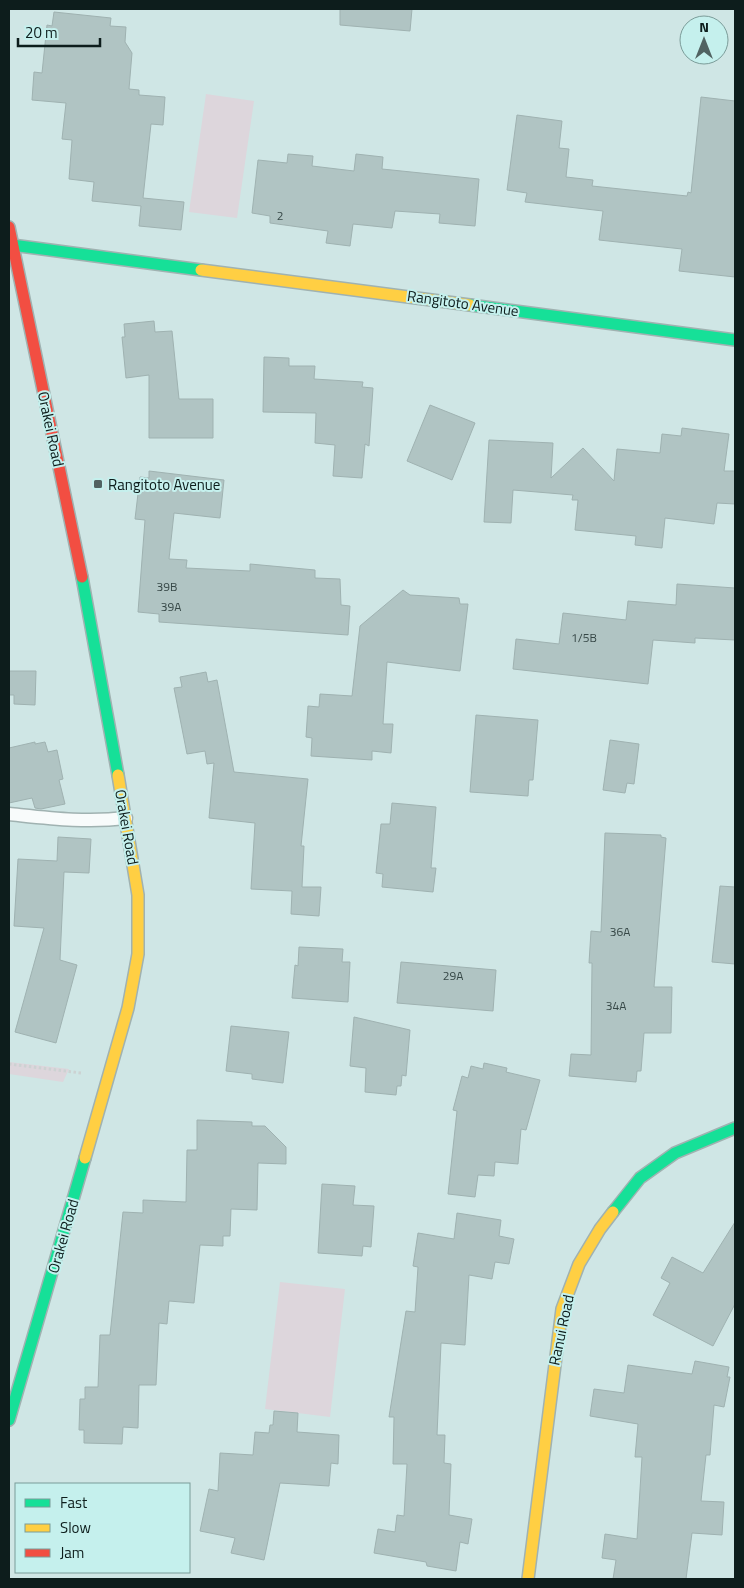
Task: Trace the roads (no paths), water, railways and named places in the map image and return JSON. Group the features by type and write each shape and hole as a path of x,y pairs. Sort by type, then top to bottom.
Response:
{"street":[{"name":"Orakei Road","path":"9,227 76,544 126,818 138,895 138,954 128,1008 9,1420"},
{"name":"Rangitoto Avenue","path":"12,245 735,340"},
{"name":"Ranui Road","path":"528,1579 554,1360 562,1309 578,1264 600,1229 640,1178 675,1152 735,1128"}],"lane":[{"path":"9,814 70,821 101,821 126,818"}],"place":[{"name":"Rangitoto Avenue","path":"98,484"}]}
